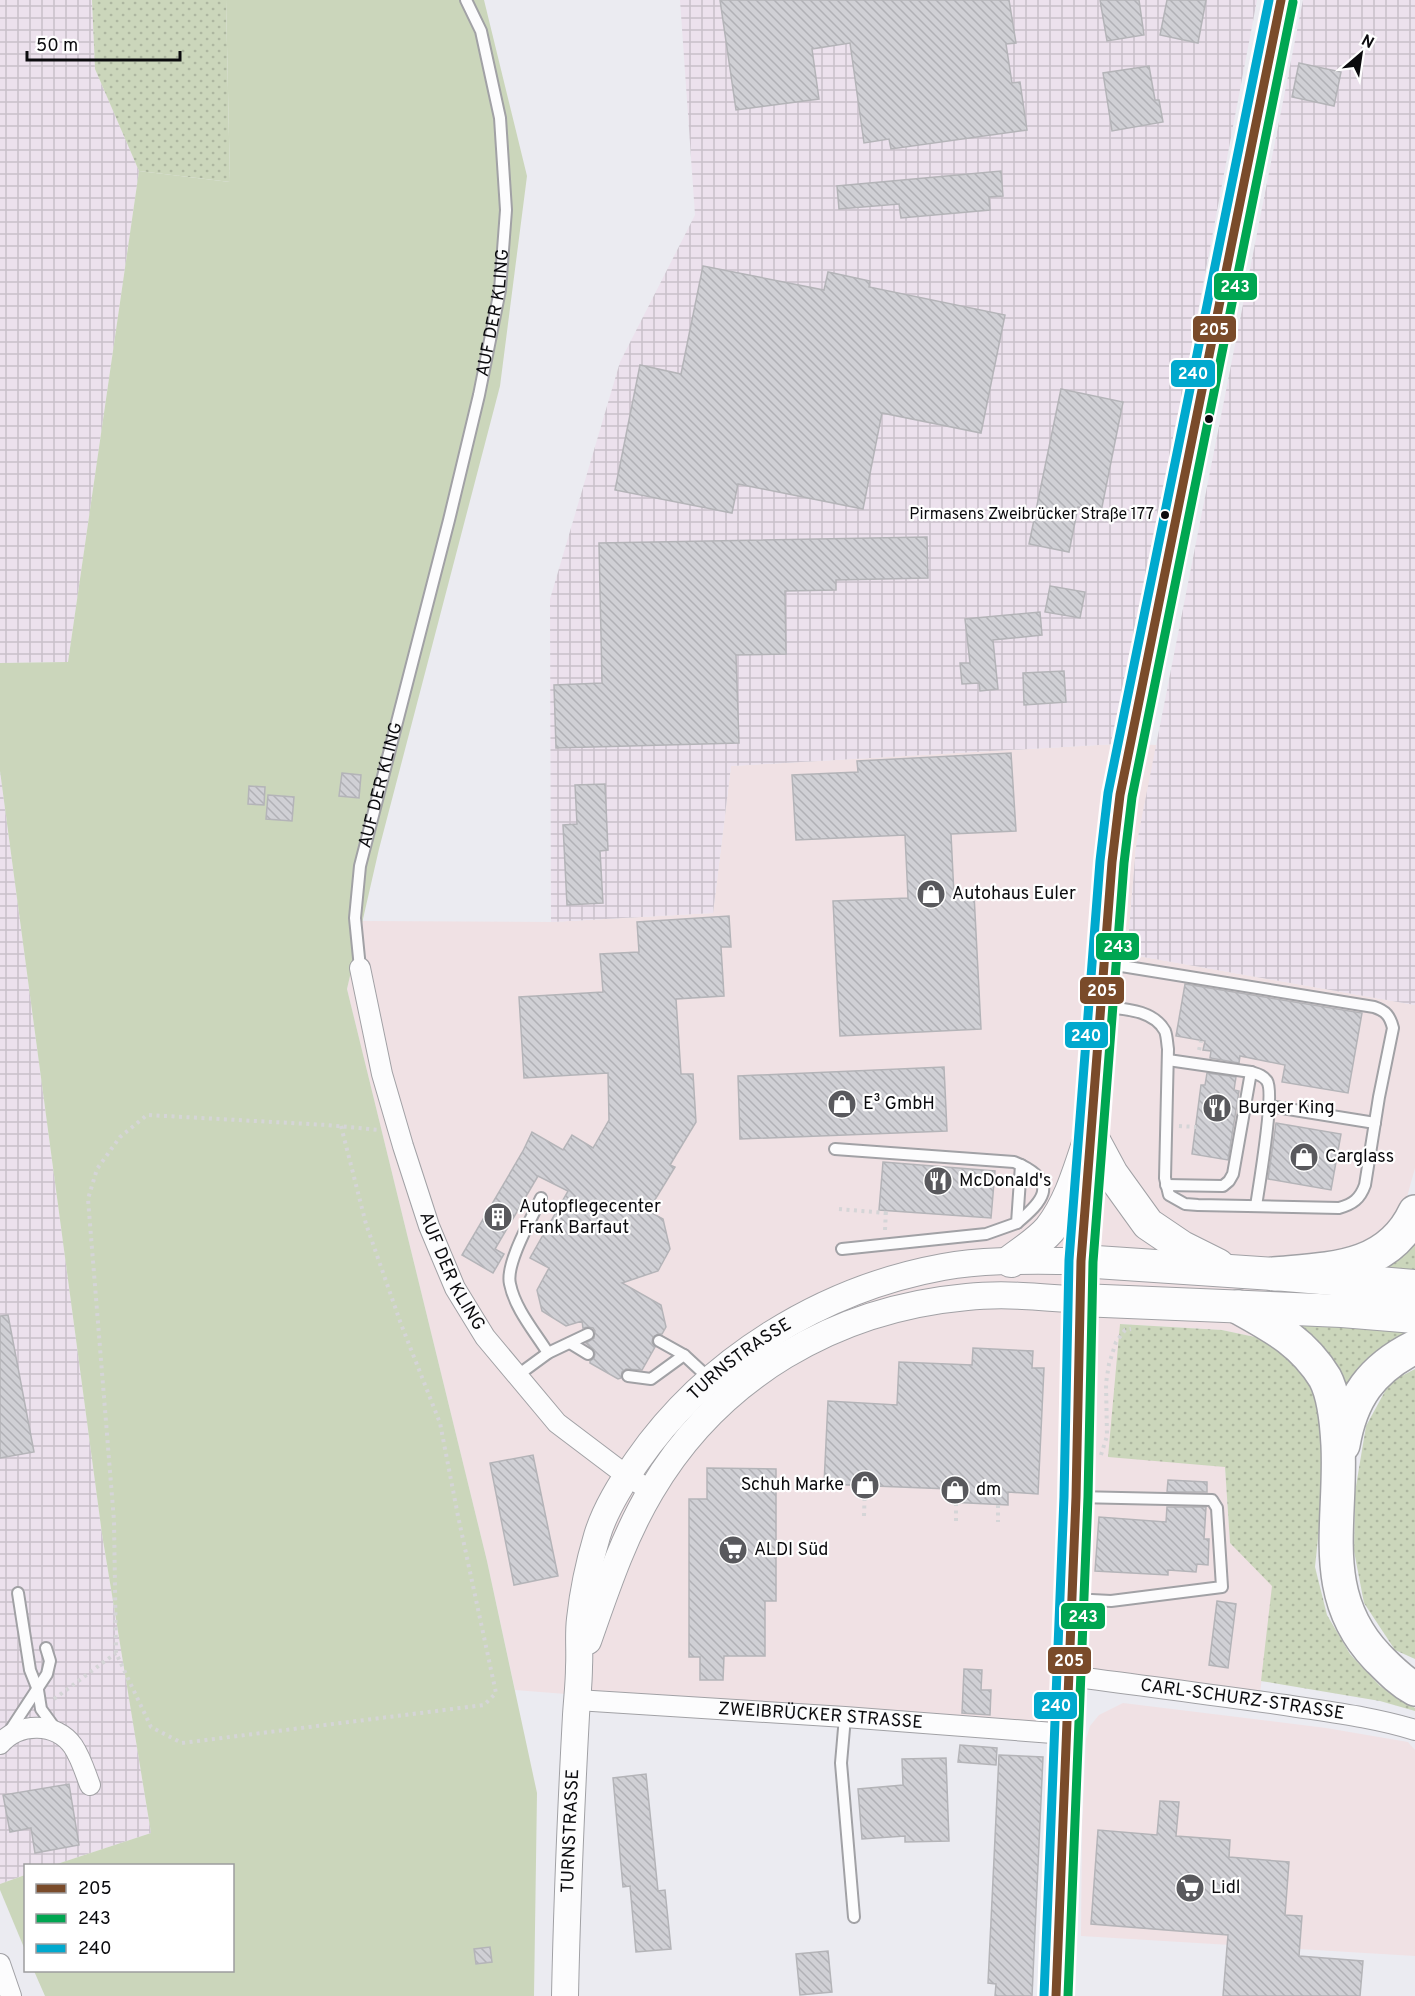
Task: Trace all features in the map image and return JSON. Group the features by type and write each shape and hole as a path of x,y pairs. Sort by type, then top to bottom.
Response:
{"highway":[{"path":"1274,1274 1324,1270 1363,1262 1385,1249 1399,1236 1415,1212"},
{"path":"1238,1307 1275,1327 1296,1342 1326,1380 1337,1421 1339,1467 1335,1542 1339,1588 1351,1621 1368,1647 1396,1677 1414,1689"},
{"path":"1339,1467 1347,1425 1356,1401 1375,1374 1415,1347"}],"main road":[{"path":"1011,1261 1036,1242 1055,1221 1070,1193 1090,1135"},
{"path":"1090,1135 1112,1174 1148,1224 1182,1247 1230,1271"},
{"path":"1081,1261 1415,1286"},
{"path":"1080,1300 1342,1311 1415,1317"}],"street":[{"path":"1056,1996 1076,1497 1081,1261 1112,862 1120,795 1281,0"},
{"name":"AUF DER KLING","path":"360,968 382,1074 399,1132 429,1226 455,1288 485,1337 557,1422 627,1476 651,1491"},
{"name":"TURNSTRASSE","path":"565,1996 568,1858 579,1667 579,1622 589,1566 598,1534 612,1502 649,1443 675,1412 709,1379 771,1334 836,1300 889,1281 935,1269 972,1263 1081,1261"},
{"name":"TURNSTRASSE","path":"579,1667 612,1575 631,1529 651,1491 689,1438 727,1398 768,1366 837,1328 893,1308 968,1296 1080,1300"},
{"name":"CARL-SCHURZ-STRASSE","path":"1068,1676 1205,1693 1355,1716 1394,1723 1415,1730"},
{"name":"ZWEIBRÜCKER STRASSE","path":"577,1700 1066,1734"},
{"path":"2,1742 23,1729 45,1728 59,1734 73,1745 90,1785"},
{"path":"0,1964 11,1996"}],"lane":[{"name":"AUF DER KLING","path":"360,968 355,918 360,866 449,520 501,290 506,210 500,118 481,31 466,0"},
{"path":"1100,1006 1144,1014 1158,1022 1166,1032 1168,1060 1166,1185 1169,1195 1185,1204 1339,1208 1352,1204 1362,1193 1393,1028 1390,1018 1383,1011 1374,1007 1103,963"},
{"path":"1168,1060 1251,1072 1261,1075 1267,1081 1270,1089 1269,1106 1256,1206"},
{"path":"1166,1185 1223,1186 1229,1181 1233,1174 1251,1072"},
{"path":"1269,1106 1375,1123"},
{"path":"835,1149 1014,1162 1039,1176 1043,1185 1043,1194 1038,1203 1017,1223 986,1234 842,1249"},
{"path":"1017,1223 1021,1165"},
{"path":"541,1198 514,1256 509,1283 517,1303 548,1353"},
{"path":"518,1375 548,1353 588,1334"},
{"path":"659,1341 684,1355 727,1398"},
{"path":"570,1343 588,1354"},
{"path":"628,1376 651,1379 684,1355"},
{"path":"1072,1599 1111,1601 1222,1587 1217,1508 1212,1500 1076,1497"},
{"path":"18,1593 30,1670 38,1690 41,1709 59,1734"},
{"path":"2,1742 47,1674 50,1661 46,1648"},
{"path":"845,1717 841,1763 854,1917"}],"path":[{"path":"341,1126 366,1224 401,1324 440,1423 496,1693 484,1705 182,1743 151,1727 116,1653 114,1521 88,1199 97,1169 120,1137 147,1115 341,1126 399,1132"},
{"path":"839,1209 886,1213"},
{"path":"1100,1455 1107,1436 1106,1383 1109,1365 1116,1342 1125,1330 1138,1328 1140,1303"},
{"path":"864,1516 865,1485"},
{"path":"956,1503 956,1521"},
{"path":"998,1504 998,1522"},
{"path":"41,1709 116,1653"}],"shaded area":[{"path":"0,0 92,0 95,69 139,171 68,662 0,663"},
{"path":"680,0 1257,0 1116,744 731,766 713,913 551,922 550,599 620,362 695,215"},
{"path":"1303,0 1415,0 1415,1005 1127,954 1136,847"},
{"path":"1116,744 1157,745 1136,847 1127,954 1415,1005 1415,1168 1407,1197 1415,1202 1415,1273 1269,1340 1222,1330 1120,1324 1225,1466 1230,1543 1273,1586 1258,1710 1082,1688 1079,1734 515,1690 487,1561 347,989 362,921 551,922 713,913 731,766"},
{"path":"0,771 102,1534 151,1833 57,1864 24,1864 24,1875 0,1884"},
{"path":"1123,1703 1326,1728 1408,1742 1415,1750 1415,1956 1081,1936 1086,1739 1090,1726 1099,1715"}],"green space":[{"path":"92,0 226,0 230,182 139,171 95,69"},
{"path":"226,0 484,0 527,176 500,386 379,849 347,989 487,1561 537,1793 534,1996 45,1996 34,1972 234,1972 234,1864 57,1864 151,1833 102,1534 0,771 0,663 68,662 139,171 230,182"},
{"path":"1415,1237 1415,1273 1367,1267"},
{"path":"1120,1324 1222,1330 1269,1340 1317,1386 1323,1429 1322,1500 1315,1567 1327,1615 1350,1654 1380,1686 1415,1708 1415,1711 1380,1701 1261,1681 1272,1586 1230,1543 1225,1467 1108,1457"},
{"path":"1290,1324 1415,1330 1343,1400"},
{"path":"1415,1369 1415,1659 1395,1650 1364,1603 1354,1551 1355,1492 1366,1426 1390,1382"},
{"path":"24,1876 24,1948 0,1890 0,1884"}],"building":[{"path":"720,0 1009,0 1016,43 1006,44 1012,83 1020,82 1027,130 891,149 889,139 864,143 850,43 812,49 819,99 736,110"},
{"path":"1100,0 1139,0 1144,35 1107,41"},
{"path":"1167,0 1206,0 1198,43 1160,35"},
{"path":"1299,63 1341,72 1334,106 1292,97"},
{"path":"1149,66 1155,100 1159,100 1163,122 1112,131 1103,73"},
{"path":"1001,171 1003,196 989,197 990,210 901,218 899,204 839,209 837,186"},
{"path":"703,266 824,290 828,272 870,281 869,287 1005,315 981,433 882,413 863,509 738,484 732,513 615,490 640,365 681,374"},
{"path":"1061,389 1123,402 1101,512 1078,507 1069,552 1029,544"},
{"path":"927,537 928,578 836,580 836,590 785,591 786,654 736,655 739,743 556,748 554,685 602,683 599,543"},
{"path":"1050,586 1085,592 1080,618 1045,612"},
{"path":"1040,612 1042,635 993,640 998,689 980,691 979,683 962,684 960,663 970,663 965,619"},
{"path":"1064,671 1066,702 1024,705 1023,673"},
{"name":"Autohaus Euler","path":"1011,753 1016,831 951,834 954,895 974,894 981,1029 840,1036 833,901 908,898 905,835 796,840 792,775 858,772 857,761"},
{"path":"342,773 361,775 359,798 339,796"},
{"path":"605,784 608,850 600,851 603,903 567,905 563,825 577,824 575,785"},
{"path":"249,786 265,787 264,805 248,804"},
{"path":"268,795 294,797 292,821 266,819"},
{"path":"729,916 731,947 721,947 724,996 676,999 681,1074 693,1074 696,1122 670,1165 675,1167 648,1211 663,1219 670,1249 658,1271 622,1283 661,1305 666,1327 662,1334 653,1337 652,1342 655,1347 642,1370 626,1369 618,1379 590,1363 595,1354 586,1343 594,1338 593,1328 583,1328 582,1321 566,1326 542,1311 537,1290 549,1268 530,1258 568,1191 538,1176 495,1249 504,1254 493,1273 462,1255 532,1132 563,1150 572,1135 593,1148 609,1120 608,1073 524,1078 519,997 603,992 600,954 639,952 637,922"},
{"path":"1185,984 1362,1013 1348,1093 1282,1082 1285,1065 1240,1056 1239,1063 1210,1058 1211,1051 1203,1050 1205,1041 1176,1036"},
{"name":"E³ GmbH","path":"944,1067 947,1131 740,1139 738,1076"},
{"name":"Burger King","path":"1207,1073 1236,1077 1234,1090 1239,1091 1228,1160 1192,1154 1201,1085 1205,1085"},
{"name":"Carglass","path":"1276,1123 1341,1134 1331,1190 1268,1179"},
{"name":"McDonald's","path":"883,1162 995,1171 991,1218 879,1210"},
{"path":"8,1315 34,1452 0,1458 0,1316"},
{"path":"973,1348 1033,1351 1032,1368 1044,1368 1038,1494 1008,1492 1008,1505 949,1502 950,1489 824,1484 828,1401 897,1405 899,1362 972,1365"},
{"path":"533,1455 558,1576 514,1585 490,1463"},
{"name":"ALDI Süd","path":"707,1468 776,1469 776,1601 765,1601 765,1656 724,1656 723,1680 700,1680 700,1657 689,1657 689,1499 707,1499"},
{"path":"1168,1480 1207,1482 1207,1492 1167,1492"},
{"path":"1167,1507 1206,1507 1204,1539 1209,1539 1208,1565 1197,1564 1196,1572 1168,1570 1168,1575 1095,1571 1099,1517 1166,1522"},
{"path":"1217,1601 1236,1604 1228,1668 1209,1665"},
{"path":"964,1669 982,1670 981,1690 991,1690 990,1715 962,1713"},
{"path":"960,1745 997,1748 996,1765 958,1762"},
{"path":"999,1755 1043,1757 1032,1996 995,1996 996,1984 988,1983"},
{"path":"946,1758 949,1841 905,1842 905,1836 862,1839 858,1789 903,1785 902,1759"},
{"path":"646,1774 658,1891 665,1890 671,1949 636,1952 630,1886 623,1887 613,1778"},
{"path":"69,1784 79,1845 35,1853 31,1828 10,1832 3,1795"},
{"name":"Lidl","path":"1160,1801 1179,1802 1176,1836 1230,1840 1229,1857 1289,1862 1285,1915 1302,1916 1299,1956 1363,1961 1360,1996 1223,1996 1228,1935 1091,1924 1098,1830 1157,1835"},
{"path":"490,1947 492,1962 476,1964 474,1949"},
{"path":"828,1951 832,1992 800,1995 796,1954"}],"transit line":[{"name":"240","path":"1044,1996 1064,1497 1069,1260 1100,861 1108,793 1269,0"},
{"name":"205","path":"1056,1996 1076,1497 1081,1261 1112,862 1120,795 1281,0"},
{"name":"243","path":"1068,1996 1088,1497 1093,1262 1124,863 1132,797 1293,2"}],"place":[{"name":"Pirmasens Zweibrücker Straße 177","path":"1165,515"},
{"name":"Autohaus Euler","path":"931,894"},
{"name":"E³ GmbH","path":"842,1104"},
{"name":"Burger King","path":"1217,1108"},
{"name":"Carglass","path":"1304,1157"},
{"name":"McDonald's","path":"938,1181"},
{"name":"Autopflegecenter Frank Barfaut","path":"498,1217"},
{"name":"Schuh Marke","path":"865,1485"},
{"name":"dm","path":"955,1490"},
{"name":"ALDI Süd","path":"733,1550"},
{"name":"Lidl","path":"1190,1888"}]}
